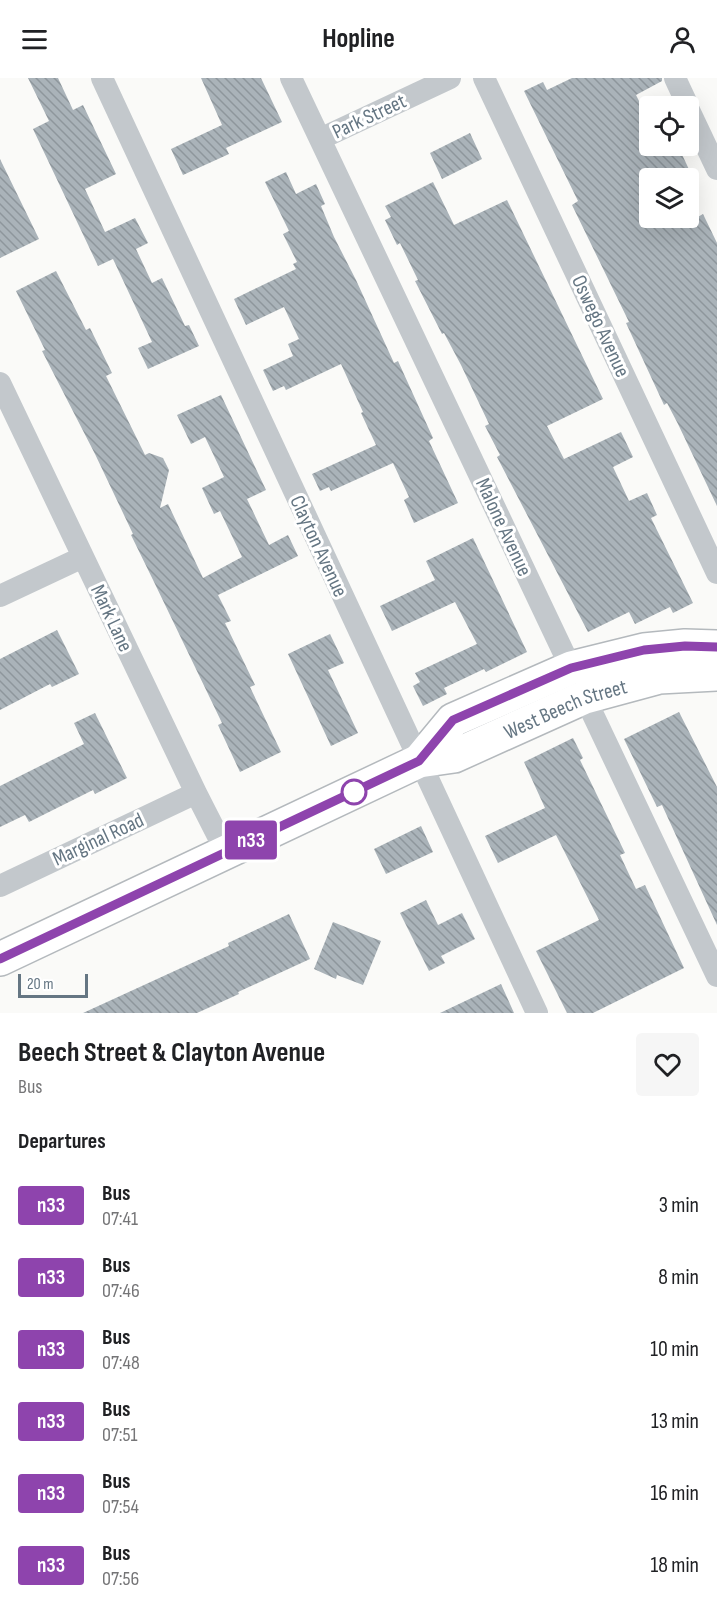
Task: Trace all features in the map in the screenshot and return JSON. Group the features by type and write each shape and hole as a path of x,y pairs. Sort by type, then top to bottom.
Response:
{"highway":[{"name":"West Beech Street","path":"0,959 419,761 453,720 578,683 644,650 685,646 717,647"},
{"name":"West Beech Street","path":"578,683 717,674"}],"street":[{"name":"Clayton Avenue","path":"102,78 537,1013"},
{"name":"Malone Avenue","path":"291,78 717,976"},
{"name":"Park Street","path":"320,139 450,78"},
{"name":"Oswego Avenue","path":"484,78 717,573"},
{"path":"675,78 683,96"},
{"path":"699,130 717,168"},
{"name":"Mark Lane","path":"0,383 195,793 226,852"},
{"path":"0,596 83,557"},
{"name":"Marginal Road","path":"0,886 195,793"}],"building":[{"path":"28,78 58,78 73,110 83,105 116,174 85,189 105,232 135,218 148,243 136,249 152,283 162,278 185,326 189,325 199,346 148,369 138,348 152,342 113,259 98,266 33,129 49,121"},
{"path":"201,78 261,78 282,122 226,148 229,154 183,175 171,149 222,125"},
{"path":"572,78 662,78 662,81 636,95 639,101 639,156 683,156 688,168 639,168 639,228 699,228 699,216 703,214 717,243 717,506 667,403 664,405 626,323 629,322 572,205 578,201 524,91 543,82 547,90"},
{"path":"470,133 482,159 442,179 430,153"},
{"path":"0,159 39,239 0,258"},
{"path":"286,172 296,194 316,184 325,204 321,206 334,237 394,363 398,361 433,438 429,441 458,503 414,523 404,500 409,497 393,463 331,491 329,487 320,491 312,474 376,445 361,413 363,412 341,364 286,390 284,386 273,391 263,370 293,356 288,344 299,339 284,307 246,325 234,299 296,269 293,264 297,262 283,234 289,231 265,182"},
{"path":"433,182 454,225 507,200 603,399 547,426 564,459 621,432 633,457 613,467 629,501 647,493 657,515 651,518 693,603 673,613 670,607 635,624 629,612 588,632 497,457 500,455 485,426 489,424 461,365 415,281 418,280 400,243 397,245 385,220 391,217 385,206"},
{"path":"56,271 86,330 90,328 112,373 106,376 145,455 149,453 163,458 169,470 160,508 168,504 203,578 242,557 220,511 214,514 202,488 224,477 205,437 191,444 177,415 221,395 266,490 247,499 269,545 288,535 298,556 218,595 231,621 225,623 255,685 250,687 281,752 240,772 218,725 222,723 131,535 133,534 95,454 42,351 45,350 16,291"},
{"path":"473,538 527,652 486,672 484,669 444,688 447,694 423,706 413,686 420,682 415,673 477,644 455,602 392,631 380,606 435,580 426,561"},
{"path":"57,630 79,674 52,687 50,684 0,710 0,659"},
{"path":"330,634 344,663 328,670 358,733 331,746 288,654"},
{"path":"679,712 717,787 717,925 662,805 657,807 624,739"},
{"path":"95,713 127,778 95,794 93,790 29,822 25,815 0,827 0,786 84,744 74,723"},
{"path":"573,738 583,758 580,760 625,853 620,855 636,889 645,885 684,968 593,1013 567,1013 536,951 599,920 556,835 498,863 485,836 545,808 524,762"},
{"path":"421,826 433,852 386,874 374,849"},
{"path":"426,900 438,925 462,913 475,939 441,956 445,963 429,971 400,913"},
{"path":"289,914 310,959 238,992 239,994 197,1013 83,1013 229,946 228,943"},
{"path":"333,922 381,941 363,985 337,975 336,979 314,969"},
{"path":"501,984 514,1013 440,1013"}],"bus line":[{"name":"n33","path":"0,959 419,761 453,720 571,668 644,650 685,646 717,647"}]}
